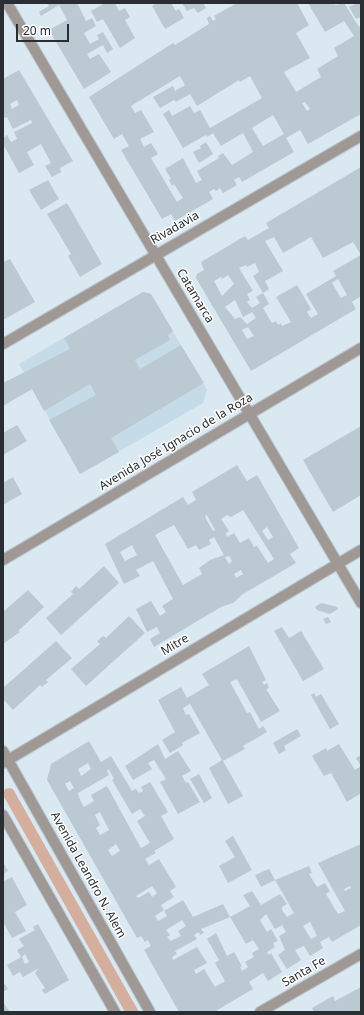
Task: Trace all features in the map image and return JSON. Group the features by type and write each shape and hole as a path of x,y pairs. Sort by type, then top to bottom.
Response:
{"street":[{"name":"Catamarca","path":"7,3 361,603"},
{"name":"Rivadavia","path":"3,344 361,136"},
{"name":"Avenida José Ignacio de la Roza","path":"3,560 361,348"},
{"name":"Mitre","path":"5,758 361,550"},
{"name":"Avenida Leandro N. Alem","path":"5,758 150,1012"},
{"path":"3,815 114,1012"},
{"name":"Santa Fe","path":"260,1012 361,954"}],"shaded area":[{"path":"143,292 151,294 207,390 203,403 80,474 19,364"},
{"path":"5,789 13,789 139,1012 125,1012 3,795"}],"building":[{"path":"47,3 77,3 86,21 92,18 96,26 84,33 90,44 99,39 97,35 103,32 113,49 107,53 103,45 87,54 90,59 99,54 111,72 84,89 49,30 67,20 59,5 41,16 39,12 49,6"},
{"path":"105,3 115,3 119,11 125,8 130,17 125,20 135,38 120,48 103,19 97,22 91,11"},
{"path":"157,3 175,3 172,5 176,11 179,9 184,18 165,29 152,6"},
{"path":"182,3 203,3 206,8 198,13 194,8 187,11"},
{"path":"237,3 297,3 309,25 296,33 310,58 284,72 296,92 321,77 317,69 338,56 334,48 354,36 344,21 325,32 308,3 334,3 335,5 344,3 359,27 361,26 361,114 308,144 300,130 286,138 294,152 242,182 239,177 234,180 237,185 223,193 220,188 216,191 214,189 209,192 213,199 175,221 171,214 162,219 121,150 129,146 122,134 114,139 89,97 173,43 175,45 209,24 207,18 210,16 213,21 216,19 214,16","holes":["180,76 185,85 175,91 173,86 153,97 160,108 174,100 176,102 190,94 197,106 239,80 240,82 250,76 262,98 210,128 200,110 194,113 190,106 172,116 169,110 163,114 183,148 206,135 207,137 213,133 221,146 243,133 253,152 232,165 223,153 218,156 219,158 197,171 202,180 196,183 183,158 165,169 171,179 169,180 172,186 174,184 183,198 177,202 151,158 158,154 151,143 144,147 140,139 154,132 141,110 135,113 131,106","305,102 310,109 307,111 302,103","273,115 284,134 263,146 252,128"]},
{"path":"357,3 361,3 361,17 356,19 349,7"},
{"path":"19,70 73,161 60,168 61,172 52,177 45,166 51,163 41,144 27,152 34,165 19,173 3,144 3,138 7,135 11,142 17,139 14,132 32,123 31,120 13,129 7,117 5,118 3,115 3,79","holes":["17,100 19,105 12,109 10,104"]},
{"path":"206,142 213,154 199,163 193,152 201,148 200,146"},
{"path":"361,167 361,255 361,296 352,302 356,309 251,371 196,278 197,274 204,270 201,262 245,236 248,240 269,228 266,223","holes":["274,237 283,253 311,237 323,258 353,242 361,255 333,271 336,276 306,294 318,314 311,318 307,312 311,309 297,285 276,297 291,322 282,326 281,323 278,325 276,321 272,323 263,308 269,304 263,293 269,289 265,281 283,271 265,241","255,263 259,272 253,276 263,293 256,297 260,303 252,308 247,302 250,300 247,294 253,291 239,268 246,265 247,267","228,275 234,284 222,296 214,281 221,277 222,279","338,279 347,295 341,298 332,283","235,300 243,317 252,312 256,318 247,324 240,317 235,319 225,307","248,327 254,336 247,339 242,330"]},
{"path":"48,180 59,199 41,210 29,190"},
{"path":"67,203 102,264 80,277 68,256 71,254 47,214"},
{"path":"10,259 35,302 3,320 3,262"},
{"path":"143,292 151,294 173,331 168,335 170,340 135,360 140,369 181,345 204,383 111,438 119,452 80,474 49,420 96,395 90,384 44,411 32,389 3,406 3,383 70,349 64,338"},
{"path":"17,425 27,441 3,455 3,433"},
{"path":"361,426 361,495 333,512 303,460"},
{"path":"237,465 247,481 257,475 299,548 290,554 296,563 243,594 233,603 221,607 154,647 150,639 160,633 157,627 147,632 136,609 151,601 160,616 166,612 162,606 173,599 153,561 136,570 140,576 124,584 105,544 183,497 188,505 196,500 192,492","holes":["243,510 274,559 268,563 257,546 254,547 249,538 240,543 234,533 227,537 226,533 229,531 221,519 227,515 231,517","207,515 215,530 213,531 205,517","174,525 188,549 196,545 199,550 211,544 209,540 214,537 224,555 210,560 199,568 202,574 183,585 155,535","267,527 273,537 268,540 262,531","132,545 137,555 125,561 120,552","229,556 232,561 229,564 225,557","241,570 243,574 236,578 234,574"]},
{"path":"13,477 22,494 3,505 3,483"},
{"path":"104,566 119,583 61,635 46,618 73,594 71,592 76,586 79,589"},
{"path":"28,590 44,607 18,631 20,632 3,644 3,612"},
{"path":"321,603 337,607 338,609 330,614 317,610 315,607"},
{"path":"129,616 145,633 86,686 71,669 100,644 97,641 103,636 106,638"},
{"path":"328,617 331,622 326,624 323,619"},
{"path":"282,627 289,638 301,631 324,669 303,681 274,631"},
{"path":"56,641 72,658 46,680 48,682 42,687 40,685 13,710 3,699 3,688"},
{"path":"249,646 266,680 262,682 264,685 267,683 269,688 266,689 280,711 261,722 237,679 230,682 247,713 250,712 259,729 263,726 267,732 243,746 245,749 223,761 243,796 228,804 209,768 222,760 190,704 183,708 186,715 189,714 200,733 182,743 183,745 170,753 162,740 175,732 158,700 181,687 187,698 209,685 202,674"},
{"path":"314,693 316,697 321,694 339,724 330,729 311,695"},
{"path":"297,729 301,736 284,746 286,750 279,754 273,743"},
{"path":"89,741 101,762 111,756 132,791 136,789 139,793 143,791 141,787 150,782 168,812 161,816 174,839 154,851 156,853 145,859 149,865 159,859 176,887 170,891 174,897 161,905 164,910 155,916 158,921 167,916 164,911 183,900 193,917 223,904 230,917 250,906 243,895 252,891 261,905 280,894 287,904 282,907 282,910 287,917 294,913 275,880 309,866 312,873 309,874 317,887 325,883 330,891 326,894 338,914 345,911 318,863 361,844 361,925 332,942 329,937 320,942 323,948 310,956 304,946 295,950 301,960 287,969 278,955 285,950 279,936 286,932 282,925 275,929 266,914 260,920 267,932 271,929 278,941 273,943 275,947 267,952 269,955 271,953 282,972 268,981 263,973 249,982 253,989 214,1012 179,1012 144,950 151,946 148,940 145,942 141,936 137,938 47,780 51,764","holes":["88,763 91,769 81,776 78,769","109,769 114,779 112,780 132,814 140,809 145,816 137,821 150,843 141,848 107,786 91,795 94,801 84,807 80,800 78,793 109,775 107,771","70,781 74,788 69,791 65,784","100,812 109,830 100,835 96,828 100,825 95,815","116,844 120,851 112,856 108,850","152,886 157,893 152,897 149,892 138,898 136,896","350,886 351,888 345,891 344,889","230,917 246,944 253,940 259,949 252,953 254,957 245,962 248,967 242,971 240,967 242,966 234,952 227,956 216,933 207,939 219,960 215,963 225,981 215,987 204,969 196,974 194,970 207,963 197,947 173,960 172,957 177,954 175,951 197,939 194,935 199,932 200,935 204,933 201,929","182,920 186,926 178,931 181,936 171,941 167,937 170,935 166,930","310,922 317,936 311,939 303,926"]},
{"path":"158,744 165,759 178,751 191,771 182,776 186,783 188,782 200,802 178,814 160,782 166,779 154,760 148,763 152,769 133,780 125,766"},
{"path":"339,744 355,770 361,766 361,793 347,802 331,773 324,776 312,756 326,748 327,751"},
{"path":"361,755 361,766 356,758"},
{"path":"199,774 212,798 204,803 190,779"},
{"path":"233,836 252,870 228,883 219,866 235,857 225,841"},
{"path":"3,862 8,871 3,874"},
{"path":"269,869 275,880 261,887 255,875"},
{"path":"12,877 27,905 15,912 26,931 12,938 3,922 3,879 4,881"},
{"path":"38,924 69,980 45,994 42,990 45,988 35,973 39,968 23,977 20,972 13,976 7,965 21,957 17,950 24,946 19,939 35,930 33,927","holes":["25,954 29,962 25,964 22,957"]},
{"path":"5,984 8,989 3,992 3,985"},
{"path":"361,987 361,1012 314,1012 312,1008 333,996 335,1001"},
{"path":"3,1002 10,1012 3,1012"}]}
